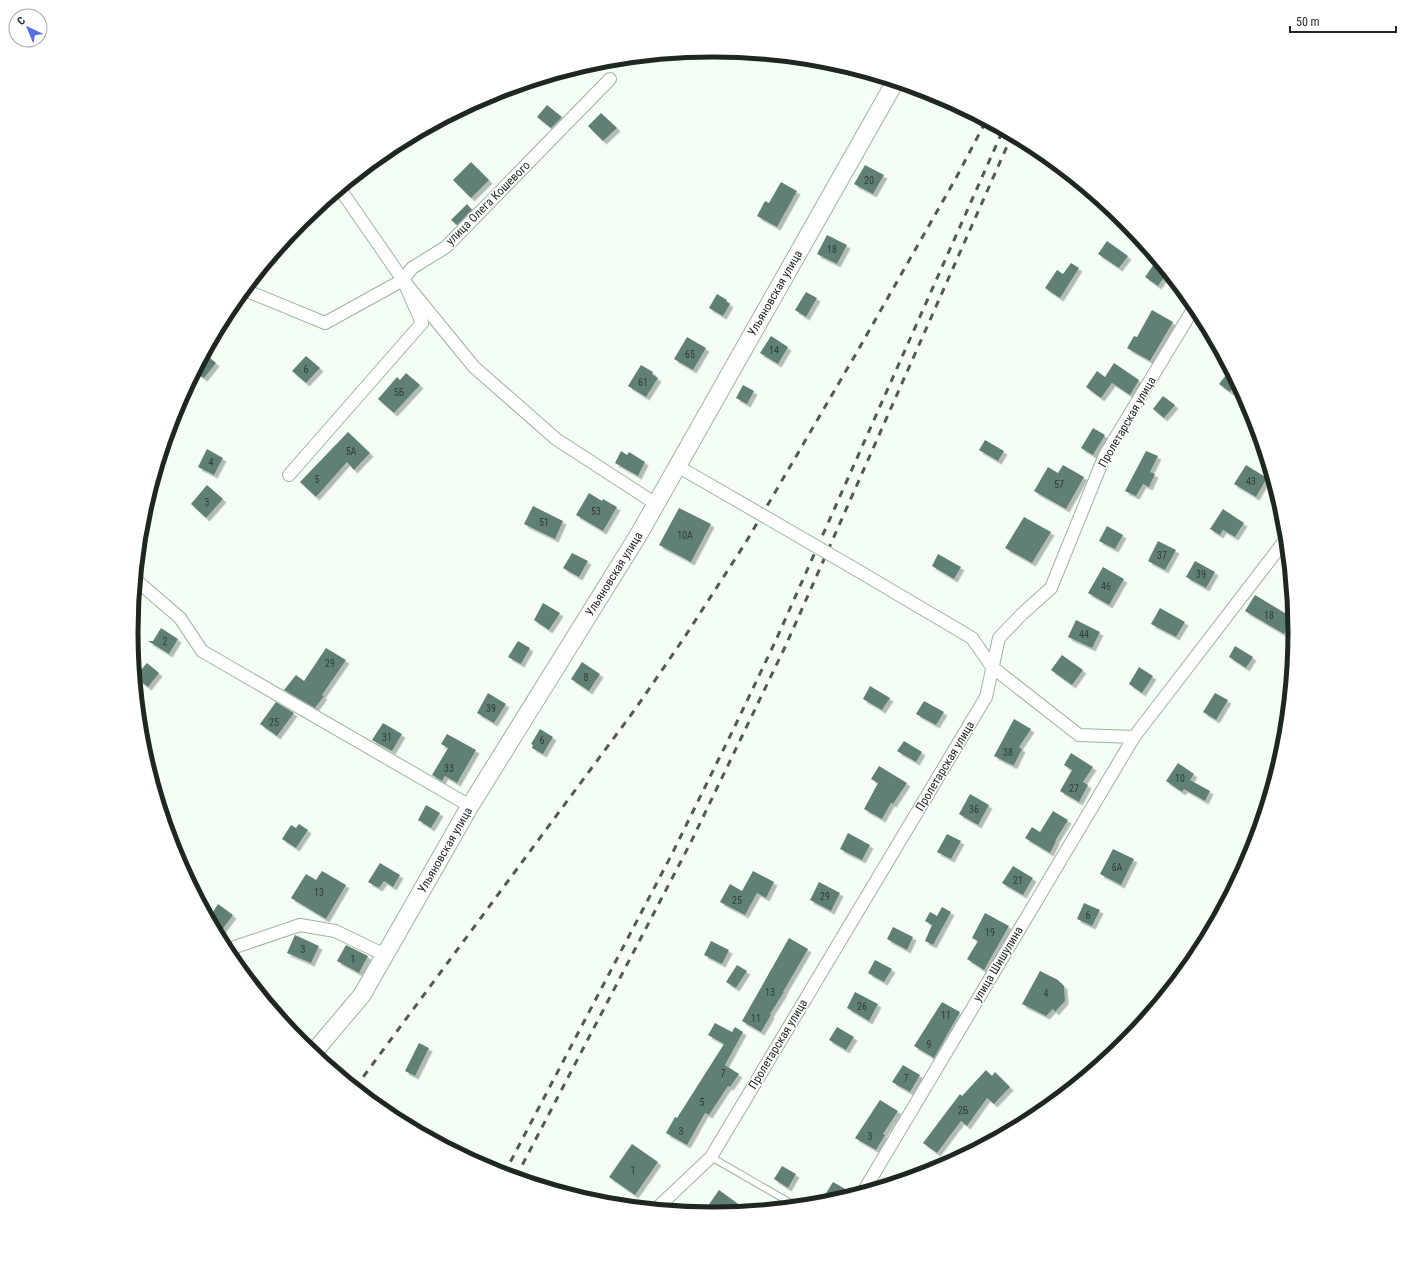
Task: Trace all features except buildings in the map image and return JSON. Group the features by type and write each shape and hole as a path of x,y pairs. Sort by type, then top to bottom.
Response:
{"main road":[{"name":"Ульяновская улица","path":"317,1049 362,995 470,806 656,504 893,86"}],"street":[{"name":"улица Олега Кошевого","path":"250,292 325,323 403,280 412,268 446,247 610,79"},
{"path":"343,193 403,280 474,367 556,439 656,504"},
{"path":"289,475 422,323 403,280"},
{"name":"Пролетарская улица","path":"661,1204 710,1157 986,697 999,638 1022,614 1051,588 1105,455 1191,313"},
{"path":"677,466 972,638 992,667 1079,735 1134,737"},
{"name":"улица Шишулина","path":"867,1186 1134,737 1281,545"},
{"path":"140,584 180,618 202,651 470,806"},
{"path":"233,948 300,925 335,931 385,955"}],"lane":[{"path":"710,1157 789,1202"}],"railway":[{"path":"358,1084 636,708 684,638 746,542 857,352 956,178 984,125"},
{"path":"507,1168 672,854 735,726 776,640 1001,135"},
{"path":"518,1172 691,842 786,645 1010,140"}]}
